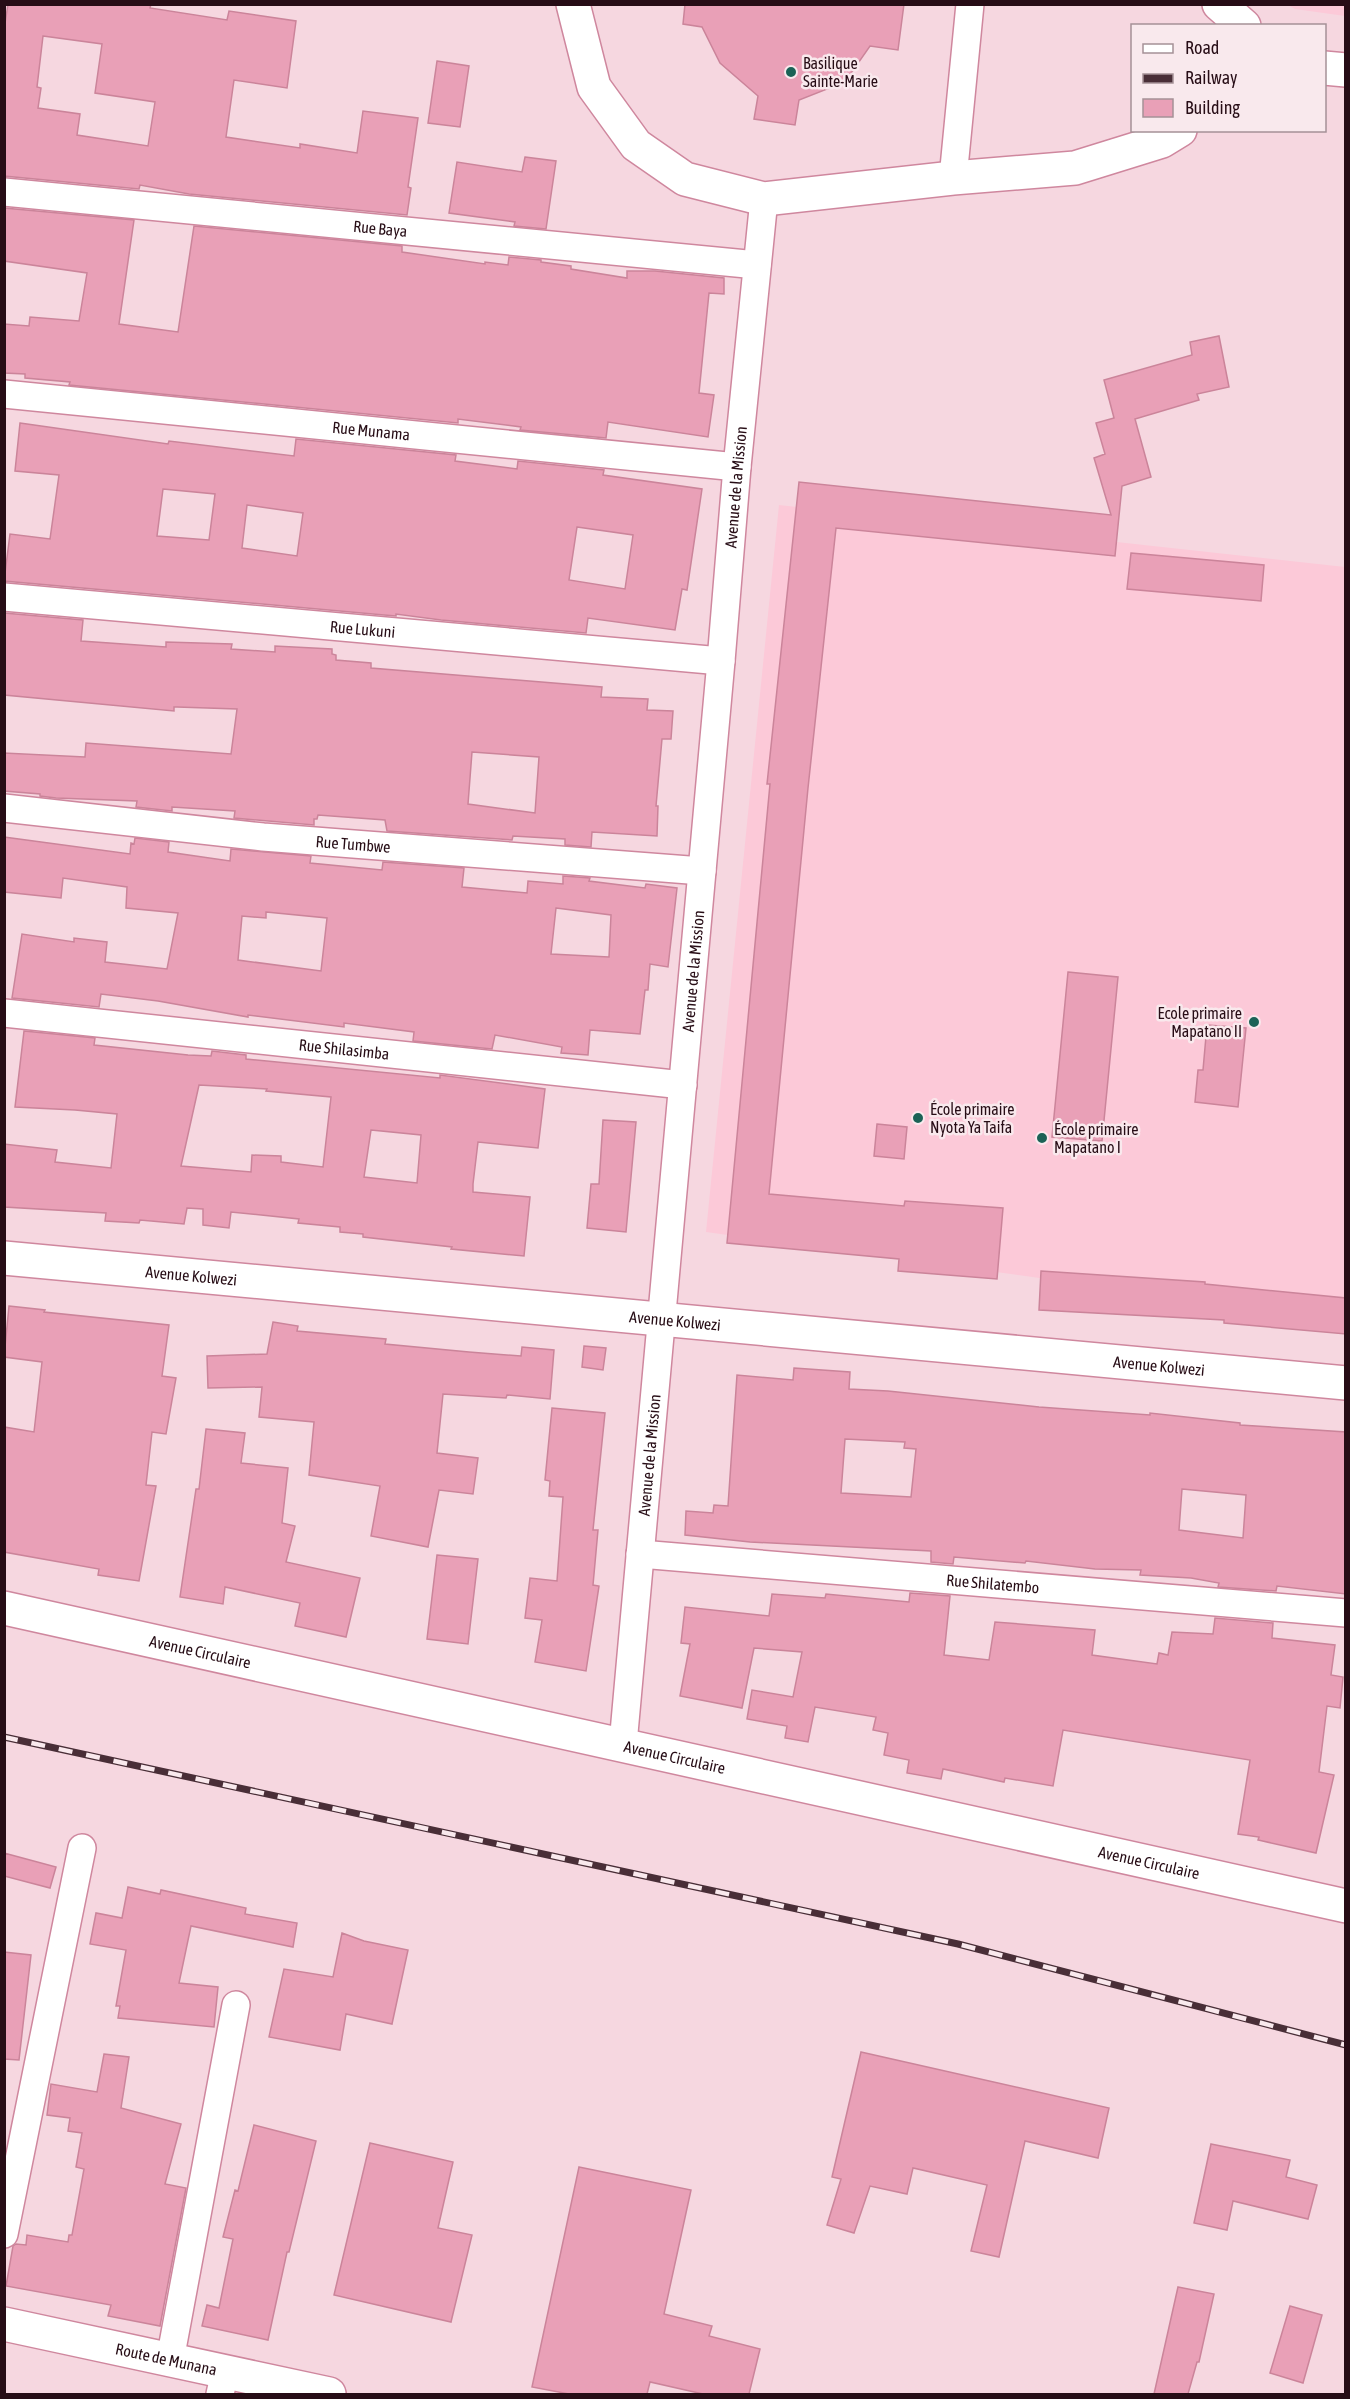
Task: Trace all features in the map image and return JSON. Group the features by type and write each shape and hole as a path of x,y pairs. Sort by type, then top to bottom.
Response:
{"street":[{"path":"573,4 594,87 636,145 685,179 764,199 953,178 1075,168 1162,141 1177,132"},
{"path":"953,178 970,4"},
{"path":"1219,4 1242,24"},
{"path":"1326,68 1346,70"},
{"name":"Rue Baya","path":"4,192 757,265"},
{"name":"Avenue de la Mission","path":"623,1744 721,661 736,467 764,199"},
{"name":"Rue Munama","path":"4,394 736,467"},
{"name":"Rue Lukuni","path":"4,597 721,661"},
{"name":"Rue Tumbwe","path":"4,808 263,837 702,871"},
{"name":"Rue Shilasimba","path":"4,1013 683,1085"},
{"name":"Avenue Kolwezi","path":"4,1258 1346,1383"},
{"name":"Rue Shilatembo","path":"640,1554 1346,1613"},
{"name":"Avenue Circulaire","path":"4,1608 1346,1906"},
{"path":"4,2234 82,1848"},
{"path":"170,2360 236,2005"},
{"name":"Route de Munana","path":"4,2324 170,2360 223,2383 329,2394"}],"shaded area":[{"path":"1288,5 1345,5 1345,16 1295,9"},
{"path":"779,505 1345,567 1345,1320 706,1232"}],"building":[{"path":"8,4 151,4 150,8 227,20 229,11 296,21 287,88 234,80 226,137 300,148 300,144 357,153 363,111 418,118 408,187 411,188 407,215 189,194 140,185 139,189 4,176 4,30","holes":["43,36 102,44 95,93 155,102 148,146 77,135 80,114 38,108 41,88 37,87"]},
{"name":"Basilique Sainte-Marie","path":"685,4 904,4 898,50 870,46 845,82 799,100 795,125 754,119 758,96 720,63 702,27 683,24"},
{"path":"437,61 469,66 460,127 428,123"},
{"path":"525,157 556,161 546,229 514,226 515,222 449,213 457,162 522,172"},
{"path":"4,208 134,220 119,324 178,332 194,226 402,246 402,252 485,264 485,262 508,265 509,257 541,260 541,262 571,266 571,269 627,278 627,271 655,271 724,278 724,294 709,293 699,393 714,395 708,437 608,422 606,438 520,430 521,427 458,419 458,423 69,385 70,382 25,378 25,374 4,373 4,324 29,326 30,317 79,321 87,273 4,261"},
{"path":"1219,336 1229,387 1197,394 1199,400 1135,419 1151,477 1122,486 1115,556 836,528 808,788 769,1194 904,1206 905,1201 1003,1208 997,1279 898,1271 899,1259 727,1243 770,784 767,784 799,482 1111,515 1094,458 1105,454 1096,423 1114,418 1104,380 1192,355 1190,342"},
{"path":"20,423 168,444 169,441 294,456 296,439 456,455 455,461 517,469 518,461 604,470 603,475 702,489 687,590 682,589 675,630 588,618 586,633 396,614 396,616 384,615 4,581 10,534 50,539 59,475 15,471","holes":["163,489 215,494 209,540 157,536","247,505 303,513 297,556 242,548","577,527 633,535 625,589 569,580"]},
{"path":"1131,553 1264,565 1261,601 1127,589"},
{"path":"4,613 83,620 81,641 166,647 166,642 232,644 231,649 275,652 275,646 332,649 336,660 371,663 371,668 602,687 601,697 648,699 647,710 673,711 671,739 662,739 656,806 658,806 657,836 592,832 591,847 565,845 565,839 513,836 512,840 387,831 385,820 318,815 317,819 314,819 314,825 234,818 235,811 172,807 172,811 136,807 137,801 56,798 40,796 40,794 4,791 4,753 85,757 86,743 231,754 237,709 174,707 174,711 4,695","holes":["472,752 539,757 535,813 468,804"]},
{"path":"4,837 130,854 131,843 134,844 135,838 169,842 168,852 230,861 231,849 311,856 310,863 382,870 383,862 464,868 462,887 527,893 528,881 563,884 563,876 590,878 589,881 645,888 646,884 677,888 668,967 650,964 640,1034 590,1030 588,1055 561,1053 562,1047 495,1035 492,1049 413,1041 414,1032 344,1023 344,1027 248,1015 248,1017 158,1001 101,994 99,1007 12,998 22,934 74,942 74,938 107,942 105,962 167,969 178,913 126,908 127,887 63,878 61,898 4,892","holes":["556,908 611,915 609,957 551,954","266,912 327,918 321,971 238,960 242,916 266,918"]},
{"path":"1068,972 1118,977 1102,1141 1052,1137"},
{"path":"1207,1025 1246,1028 1238,1107 1195,1102 1198,1070 1203,1070"},
{"path":"24,1031 95,1038 94,1045 188,1055 211,1056 212,1051 246,1055 246,1059 440,1078 440,1075 545,1089 538,1148 478,1142 473,1192 530,1197 524,1256 363,1237 363,1234 340,1232 340,1227 298,1223 299,1219 231,1212 229,1228 203,1225 203,1209 187,1208 184,1224 140,1220 139,1223 105,1221 106,1213 4,1207 4,1144 57,1150 55,1162 111,1168 117,1114 15,1107","holes":["199,1085 267,1089 266,1091 331,1097 323,1167 281,1162 281,1156 252,1155 251,1172 181,1166","371,1130 421,1135 417,1183 364,1177"]},
{"path":"603,1120 636,1122 626,1232 587,1228 591,1184 599,1184"},
{"path":"877,1124 907,1127 904,1159 874,1156"},
{"path":"1041,1271 1205,1282 1205,1284 1346,1298 1346,1334 1224,1323 1224,1320 1039,1310"},
{"path":"9,1306 45,1310 44,1312 169,1325 162,1376 176,1378 166,1434 152,1432 146,1485 156,1486 139,1581 98,1575 99,1569 4,1552 4,1427 34,1432 42,1362 4,1357"},
{"path":"273,1322 298,1326 297,1331 386,1339 385,1344 521,1356 522,1347 554,1350 550,1399 507,1395 506,1398 443,1394 437,1453 478,1458 473,1494 439,1490 428,1547 371,1536 380,1486 309,1475 314,1422 259,1417 262,1387 208,1388 207,1356 267,1354"},
{"path":"584,1346 606,1348 603,1370 582,1367"},
{"path":"794,1368 850,1372 849,1389 1039,1407 1150,1415 1150,1413 1240,1423 1240,1425 1346,1432 1346,1594 1277,1586 1276,1591 1218,1587 1219,1583 1191,1578 1140,1575 1141,1570 1095,1569 1026,1561 1025,1563 954,1557 953,1564 931,1562 931,1551 750,1542 685,1535 686,1511 713,1513 714,1505 728,1506 737,1375 793,1380","holes":["845,1439 905,1442 904,1448 916,1449 911,1497 841,1493","1182,1489 1246,1495 1243,1538 1179,1530"]},
{"path":"552,1408 605,1413 593,1530 598,1530 593,1585 599,1586 586,1671 535,1662 542,1620 525,1618 530,1578 557,1581 563,1497 549,1496 550,1481 545,1480"},
{"path":"206,1429 245,1433 241,1463 288,1468 282,1523 295,1526 286,1562 360,1578 346,1637 295,1626 300,1603 225,1587 223,1604 180,1597 196,1489 199,1489"},
{"path":"437,1555 478,1559 468,1644 427,1639"},
{"path":"910,1593 950,1596 944,1655 989,1660 995,1622 1095,1630 1092,1655 1157,1664 1159,1653 1168,1655 1172,1632 1213,1634 1215,1618 1273,1623 1272,1638 1335,1645 1331,1675 1343,1677 1340,1708 1327,1706 1319,1772 1334,1775 1316,1853 1258,1840 1259,1837 1238,1834 1250,1760 1063,1730 1053,1786 1005,1778 1004,1782 943,1769 941,1779 907,1773 909,1760 884,1755 888,1733 873,1730 876,1717 815,1707 808,1742 785,1738 787,1726 747,1719 752,1690 793,1697 802,1652 754,1648 742,1708 680,1696 690,1644 681,1643 685,1607 769,1616 772,1594 825,1598 826,1594 909,1602"},
{"path":"4,1853 56,1867 50,1888 4,1876"},
{"path":"128,1887 160,1894 161,1890 246,1908 245,1914 297,1923 293,1947 191,1926 179,1983 218,1987 214,2027 118,2018 120,2006 116,2006 126,1950 90,1944 96,1913 122,1918"},
{"path":"342,1933 364,1941 408,1950 392,2024 346,2014 340,2050 269,2037 284,1969 333,1977"},
{"path":"4,1952 31,1955 19,2060 4,2059"},
{"path":"861,2052 1109,2108 1098,2158 1025,2141 999,2257 971,2251 987,2185 913,2168 907,2194 870,2186 854,2233 827,2225 841,2179 832,2177"},
{"path":"104,2054 129,2057 121,2108 181,2124 165,2184 186,2188 160,2326 108,2316 111,2305 6,2286 13,2246 26,2245 27,2235 68,2242 69,2235 72,2235 84,2169 76,2167 82,2133 68,2131 70,2118 47,2115 51,2084 97,2092"},
{"path":"254,2125 316,2141 289,2252 287,2252 268,2340 202,2326 207,2305 219,2308 233,2239 223,2237 235,2190 238,2191"},
{"path":"370,2143 453,2162 438,2228 472,2235 451,2322 334,2295"},
{"path":"1211,2144 1290,2160 1286,2177 1317,2185 1308,2219 1233,2201 1227,2230 1194,2223"},
{"path":"579,2167 691,2190 664,2314 712,2326 709,2336 760,2349 749,2394 703,2394 650,2382 647,2394 569,2394 532,2387"},
{"path":"1178,2287 1214,2294 1199,2362 1197,2362 1188,2394 1154,2394"},
{"path":"1290,2306 1322,2315 1303,2383 1270,2373"}],"railway":[{"path":"4,1737 958,1944 1346,2045"}],"place":[{"name":"Basilique Sainte-Marie","path":"791,72"},
{"name":"Ecole primaire Mapatano II","path":"1254,1022"},
{"name":"École primaire Nyota Ya Taifa","path":"918,1118"},
{"name":"École primaire Mapatano I","path":"1042,1138"}]}
